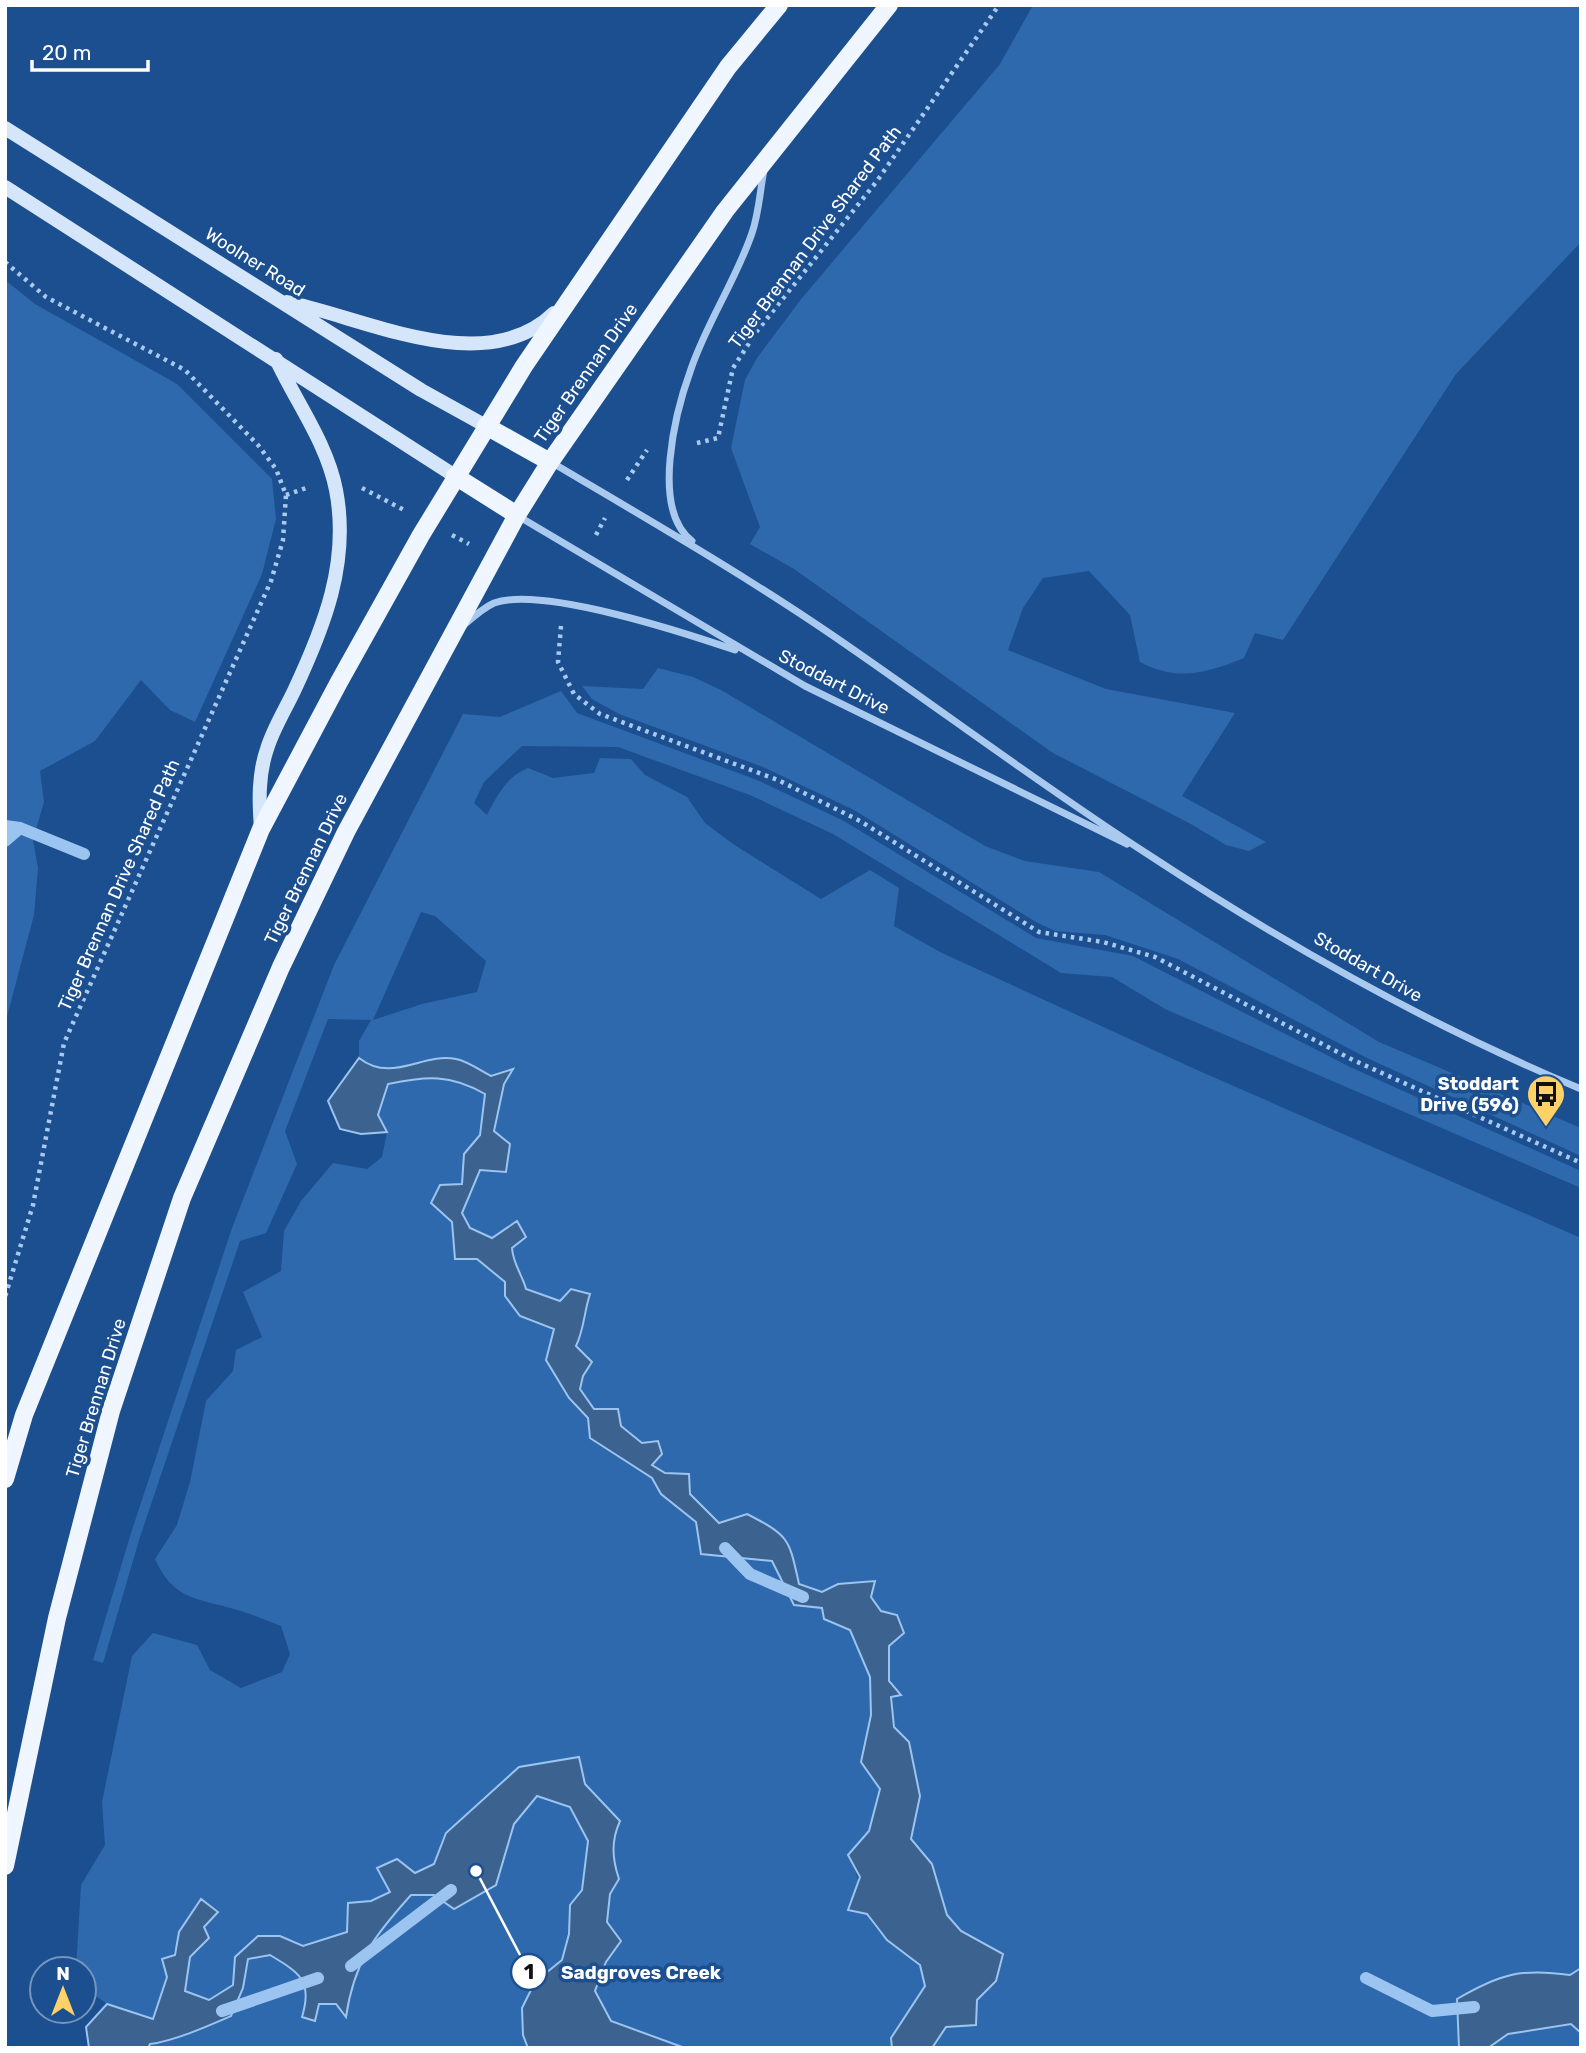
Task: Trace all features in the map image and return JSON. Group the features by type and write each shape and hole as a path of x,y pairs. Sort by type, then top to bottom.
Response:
{"main road":[{"path":"5,1479 24,1415 261,828 339,682 486,425 568,300 729,67 779,5"},
{"name":"Tiger Brennan Drive","path":"5,1866 57,1618 111,1411 182,1198 281,967 346,832 435,664 517,515 550,462 717,221 889,5"},
{"name":"Woolner Road","path":"5,128 421,390 486,425"},
{"path":"5,187 517,515"},
{"path":"279,300 416,336 490,342 509,341 527,334 542,325 568,300"},
{"path":"261,828 259,793 267,749 322,627 334,590 341,526 336,488 325,454 275,358"},
{"path":"486,425 550,462"}],"street":[{"path":"715,558 687,537 672,508 669,490 672,449 691,369 752,232 768,154"},
{"name":"Stoddart Drive","path":"550,462 715,558 833,635 1149,855 1394,1003 1512,1060 1581,1089"},
{"name":"Stoddart Drive","path":"517,515 749,655 1149,855"},
{"path":"435,664 465,624 494,603 512,600 556,603 608,612 749,655"}],"path":[{"name":"Tiger Brennan Drive Shared Path","path":"584,556 645,450 672,449 718,438 733,368 751,340 877,181 999,5"},
{"name":"Tiger Brennan Drive Shared Path","path":"5,262 46,297 186,370 258,445 276,468 286,495 283,540 271,581 64,1044 33,1205 5,1297"},
{"path":"558,662 574,694 600,714 778,780 860,821 1039,932 1103,942 1155,957 1353,1060 1581,1163"}],"shaded area":[{"path":"1033,5 1581,5 1581,242 1456,374 1283,640 1255,633 1244,658 1205,671 1167,672 1140,662 1130,615 1089,571 1043,578 1023,608 1008,650 1106,689 1235,713 1182,796 1266,842 1249,851 1226,845 1053,753 794,569 750,544 760,527 731,448 745,380 757,358 802,298 1000,64"},
{"path":"5,280 35,304 177,384 272,479 276,519 262,574 195,722 170,710 141,680 95,741 40,771 44,802 33,840 38,868 34,915 5,1024"},
{"path":"658,668 693,677 721,690 985,846 1025,861 1099,872 1379,1042 1581,1128 1581,1156 1367,1058 1178,959 1105,935 1055,931 854,810 763,767 619,714 592,699 582,686 643,689"},
{"path":"561,691 577,713 757,780 844,821 1036,938 1133,956 1350,1067 1581,1171 1581,1188 1165,1009 1112,977 1061,973 833,834 750,795 618,747 522,746 484,782 474,803 487,815 508,781 528,768 553,778 594,773 600,758 631,759 645,775 687,797 705,823 733,844 821,899 870,870 899,888 894,926 940,952 1197,1070 1581,1238 1581,1968 1570,1975 1539,1972 1512,1975 1458,1999 1460,2048 932,2048 947,2026 996,1981 947,1915 932,1864 911,1839 920,1796 909,1742 894,1727 881,1611 871,1597 875,1582 838,1584 822,1592 798,1584 732,1522 719,1523 690,1494 652,1464 642,1443 621,1426 618,1409 594,1409 580,1389 583,1376 576,1346 582,1334 582,1316 560,1301 525,1289 523,1276 513,1260 510,1224 493,1239 470,1228 462,1213 494,1131 507,1071 491,1076 465,1062 444,1058 395,1068 371,1065 359,1058 359,1041 371,1020 328,1019 285,1131 297,1164 266,1233 240,1241 140,1537 103,1663 93,1660 131,1533 232,1228 334,965 463,714 500,717","holes":["421,912 435,916 486,961 477,992 422,1004 373,1020"]},
{"path":"359,1058 383,1068 444,1058 456,1059 491,1076 513,1069 504,1084 494,1131 510,1144 506,1172 480,1170 462,1213 470,1228 492,1238 517,1221 526,1237 512,1248 526,1289 560,1301 571,1289 590,1294 576,1346 592,1362 583,1376 580,1389 594,1409 618,1409 621,1426 642,1443 658,1441 662,1454 652,1465 665,1473 689,1474 690,1494 719,1523 747,1514 780,1534 793,1557 799,1584 822,1592 838,1584 875,1581 871,1597 881,1611 897,1615 904,1633 889,1646 889,1681 901,1695 891,1697 894,1727 909,1742 920,1796 911,1839 932,1864 947,1915 961,1931 1003,1954 996,1981 977,2000 976,2025 946,2027 932,2048 892,2048 891,2038 925,1986 920,1965 887,1940 867,1914 848,1910 860,1877 848,1855 869,1831 880,1789 861,1762 871,1715 870,1677 850,1630 824,1619 822,1608 794,1605 772,1561 701,1554 696,1522 661,1494 652,1478 590,1438 588,1418 569,1398 546,1360 554,1329 520,1316 505,1296 505,1282 477,1259 455,1259 452,1222 431,1203 440,1185 462,1184 464,1154 480,1135 485,1094 461,1083 438,1078 388,1084 378,1115 387,1132 361,1134 340,1129 328,1101"},
{"path":"424,1077 463,1080 486,1094 480,1135 464,1154 462,1184 452,1222 455,1259 477,1259 505,1282 520,1316 554,1329 569,1398 588,1418 590,1438 652,1478 661,1494 696,1522 727,1558 772,1561 792,1595 822,1608 823,1619 850,1630 870,1677 871,1715 861,1762 880,1789 869,1831 848,1855 871,1920 889,1941 920,1965 925,1986 891,2038 892,2048 685,2048 611,2021 595,1991 610,1894 619,1879 612,1850 620,1821 585,1784 578,1758 434,1864 392,1891 350,1932 302,1948 235,1957 233,1985 209,2000 184,1993 193,1949 217,1912 199,1901 177,1943 153,2020 107,2004 98,1997 98,1955 77,1955 81,1885 105,1845 102,1802 132,1656 153,1633 197,1645 210,1670 241,1688 282,1672 290,1654 281,1626 187,1595 169,1582 155,1559 177,1525 190,1482 206,1401 233,1371 236,1350 262,1337 243,1292 281,1271 284,1231 301,1201 333,1163 367,1169 382,1157 387,1132 377,1116 387,1085"},
{"path":"579,1757 585,1784 620,1821 614,1850 619,1879 610,1894 607,1922 621,1941 606,1962 595,1991 611,2021 685,2048 528,2048 523,2035 522,2008 535,1982 562,1960 569,1934 570,1905 582,1890 588,1841 570,1807 537,1796 514,1824 496,1885 454,1909 434,1895 411,1895 398,1910 376,1937 360,1965 346,2017 336,2004 319,2004 315,2021 302,2017 305,1986 296,1973 270,1955 248,1959 243,1988 231,2016 180,2036 150,2044 148,2048 89,2048 86,2027 98,2025 98,2014 107,2004 153,2019 167,1977 162,1959 175,1955 179,1932 201,1899 218,1912 204,1927 209,1938 190,1957 185,1991 209,2000 233,1985 235,1957 258,1936 280,1936 303,1946 347,1932 348,1903 371,1901 390,1892 377,1868 397,1859 415,1873 434,1864 446,1833 519,1767"},
{"path":"539,1794 570,1807 588,1841 582,1890 570,1905 569,1934 562,1961 535,1982 523,2035 528,2048 148,2048 150,2044 180,2036 231,2016 243,1988 249,1959 271,1955 301,1979 306,1994 302,2016 315,2021 319,2004 336,2004 346,2016 360,1964 376,1937 411,1895 434,1895 454,1908 496,1885 514,1824"},
{"path":"1581,1968 1581,2033 1571,2024 1508,2034 1488,2048 1459,2048 1457,1999 1511,1975 1538,1972 1570,1975"},
{"path":"1572,2024 1581,2033 1581,2048 1488,2048 1508,2034"}],"waterway":[{"path":"5,826 20,828 84,854"},
{"path":"5,841 20,828"},
{"path":"725,1548 750,1574 803,1597"},
{"path":"351,1966 451,1890"},
{"path":"222,2011 318,1978"},
{"path":"1366,1978 1432,2011 1474,2007"}],"place":[{"name":"Stoddart Drive (596)","path":"1546,1128"},
{"name":"Sadgroves Creek","path":"476,1871"}]}
